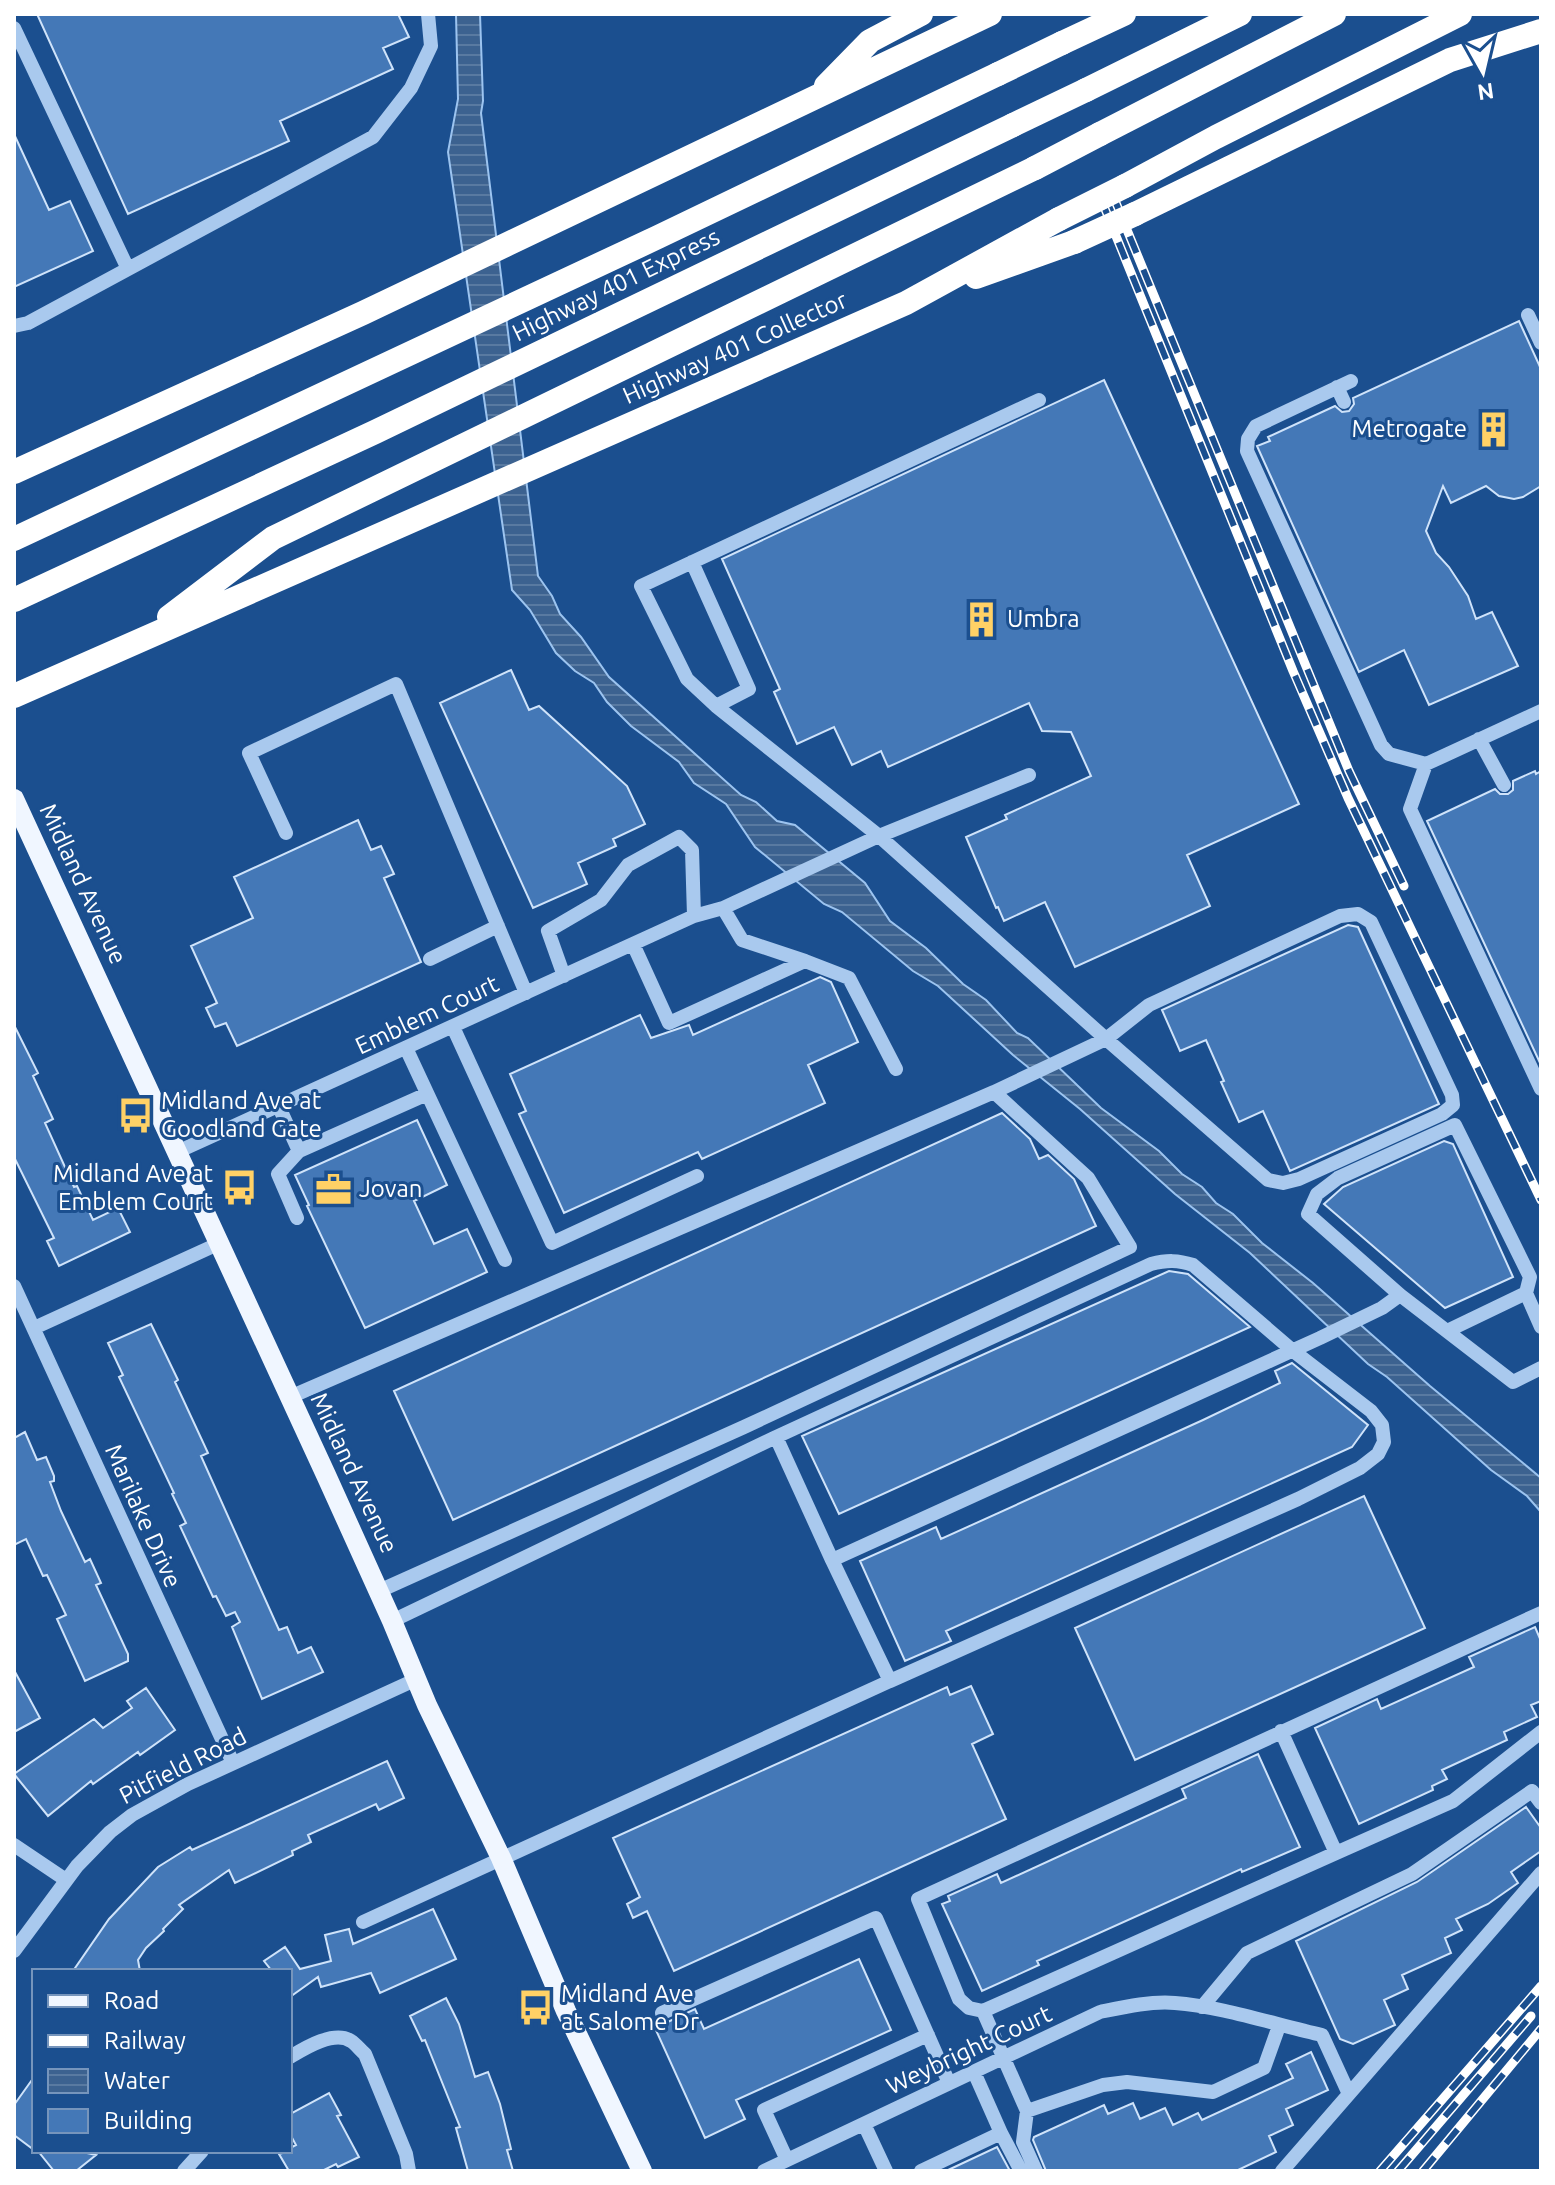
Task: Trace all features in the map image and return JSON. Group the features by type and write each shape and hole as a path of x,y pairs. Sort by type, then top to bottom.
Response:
{"highway":[{"path":"814,98 870,41 921,14"},
{"name":"Highway 401 Express","path":"14,539 1124,14"},
{"name":"Highway 401 Express","path":"14,600 375,432 1240,14"},
{"path":"139,641 273,538 1035,168 1334,14"},
{"name":"Highway 401 Collector","path":"21,692 906,303 1216,137 1460,14"},
{"path":"14,472 363,313 982,18"},
{"path":"906,303 1074,242 1450,60 1541,31"}],"main road":[{"name":"Midland Avenue","path":"14,799 220,1243 501,1858 566,2011 642,2171"}],"street":[{"path":"14,326 28,323 373,137 411,88 431,46 428,14"},
{"path":"14,28 128,269"},
{"path":"1528,315 1541,343"},
{"path":"1344,402 1344,384 1256,426 1248,439 1247,451 1381,745 1389,754 1426,764 1541,711"},
{"path":"290,1397 994,1092 1106,1039 1149,1005 1340,916 1358,914 1371,922 1452,1095 1453,1105 1442,1114 1299,1179 1283,1183 1268,1180 1106,1039 879,836 716,706 687,679 641,586 1039,400"},
{"path":"692,562 749,689 716,706"},
{"path":"286,833 249,753 396,684 526,993"},
{"path":"1479,739 1504,785"},
{"path":"1426,764 1410,809 1541,1089"},
{"name":"Emblem Court","path":"177,1152 694,916 723,908 879,836 1029,775"},
{"path":"564,976 548,931 601,900 628,865 679,837 692,850 694,916"},
{"path":"723,908 742,940 849,978 896,1069"},
{"path":"430,959 498,926"},
{"path":"633,944 669,1023 805,961"},
{"path":"453,1027 552,1243 697,1176"},
{"path":"406,1048 505,1260"},
{"path":"379,1591 744,1427 1130,1247 1088,1178 994,1092"},
{"path":"297,1218 278,1174 299,1151 427,1094"},
{"path":"279,1107 299,1151"},
{"path":"1541,1327 1526,1293 1530,1277 1455,1125 1338,1178 1317,1194 1308,1214 1400,1295 1513,1382 1541,1368"},
{"path":"34,1328 220,1243"},
{"path":"363,1922 1298,1499 1360,1468 1378,1454 1384,1442 1382,1425 1371,1411 1292,1350 1193,1265 1180,1260 1166,1260 1151,1264 776,1437 392,1621"},
{"name":"Marilake Drive","path":"14,1286 233,1763"},
{"path":"1447,1331 1526,1293"},
{"path":"832,1560 1320,1338 1382,1308 1400,1295"},
{"path":"776,1437 890,1681"},
{"path":"1541,1613 918,1899 959,1999 969,2008 983,2011 1453,1801 1541,1732"},
{"name":"Pitfield Road","path":"14,1951 66,1880 110,1832 132,1815 178,1789 417,1679"},
{"path":"1281,1731 1336,1853"},
{"path":"1202,2007 1247,1953 1412,1874 1532,1791 1541,1803"},
{"path":"14,1845 66,1880"},
{"path":"1282,2171 1541,1873"},
{"path":"662,2013 876,1918 949,2083"},
{"name":"Weybright Court","path":"764,2171 1100,2012 1150,2004 1202,2007 1322,2035 1349,2094"},
{"path":"983,2011 1027,2111 1023,2142 1036,2171"},
{"path":"1027,2111 1103,2085 1127,2082 1213,2092 1264,2068 1279,2026"},
{"path":"787,2160 764,2110 928,2035"},
{"path":"292,2056 336,2037 348,2038 355,2044 365,2054 406,2154 409,2171"},
{"path":"974,2072 1021,2171"},
{"path":"864,2124 886,2171"},
{"path":"921,2171 1001,2133"},
{"path":"184,2171 200,2153"}],"water":[{"path":"456,14 480,14 481,113 538,576 560,614 581,637 609,677 741,795 756,802 777,821 795,825 865,883 890,921 986,1000 1017,1033 1028,1038 1101,1108 1202,1187 1262,1243 1541,1478 1541,1512 1527,1496 1491,1470 1387,1377 1368,1364 1250,1253 1175,1194 938,986 913,971 842,912 824,904 755,847 726,804 694,783 679,762 631,726 607,702 594,683 556,653 530,610 512,590 448,152 458,99"}],"building":[{"path":"37,14 398,14 409,37 383,48 393,69 280,121 289,141 128,214"},
{"path":"14,134 49,210 70,201 93,251 14,287"},
{"path":"1519,321 1541,369 1541,486 1514,499 1499,496 1486,486 1451,503 1443,486 1426,531 1436,553 1468,596 1476,619 1492,612 1518,666 1429,705 1404,650 1359,672 1257,446 1270,441 1268,437 1335,406 1342,412 1349,411 1354,404 1353,398"},
{"name":"Umbra","path":"1104,380 1299,804 1187,855 1210,906 1075,967 1045,902 1004,921 966,837 1007,819 1005,815 1091,776 1071,732 1042,731 1029,703 888,767 881,751 852,765 834,727 797,744 774,692 780,689 722,559"},
{"path":"511,670 529,710 539,706 627,786 645,824 613,839 616,846 578,863 587,884 533,908 440,703"},
{"path":"1535,771 1536,774 1541,771 1541,1065 1427,821 1495,789 1500,794 1508,794 1513,790 1513,781"},
{"path":"358,820 371,850 381,846 394,874 384,878 421,962 237,1046 226,1023 215,1027 206,1008 217,1003 191,946 253,918 234,877"},
{"path":"1348,925 1358,927 1439,1104 1290,1171 1263,1111 1239,1122 1206,1040 1180,1051 1162,1010"},
{"path":"820,977 831,982 858,1042 808,1065 825,1103 702,1159 698,1152 564,1213 519,1114 526,1111 510,1074 640,1015 651,1038 689,1025 693,1035"},
{"path":"14,1025 38,1073 33,1076 53,1119 45,1123 74,1187 77,1186 93,1220 118,1208 130,1232 59,1266 47,1241 54,1238 14,1157"},
{"path":"1002,1113 1030,1139 1039,1159 1048,1155 1074,1179 1096,1226 453,1520 394,1391"},
{"path":"417,1120 447,1185 414,1201 434,1244 467,1229 487,1272 365,1328 295,1175"},
{"path":"1444,1141 1453,1144 1513,1277 1445,1308 1324,1204 1343,1187"},
{"path":"1169,1271 1188,1274 1250,1327 839,1514 802,1436"},
{"path":"151,1324 208,1453 201,1456 279,1630 287,1627 298,1653 311,1647 323,1672 262,1699 232,1627 240,1622 235,1612 226,1616 216,1596 213,1597 180,1526 186,1523 174,1493 119,1377 123,1375 108,1343"},
{"path":"1292,1363 1368,1425 1352,1447 946,1631 951,1641 905,1661 860,1561 936,1527 941,1539 1203,1420 1280,1383 1275,1371"},
{"path":"25,1432 37,1460 46,1457 54,1476 54,1481 50,1482 61,1511 85,1562 90,1559 101,1583 96,1585 128,1654 128,1661 85,1681 57,1619 66,1615 47,1575 43,1576 26,1539 14,1545 14,1438"},
{"path":"1364,1496 1425,1628 1135,1760 1075,1628"},
{"path":"1535,1627 1541,1641 1541,1701 1531,1705 1537,1717 1504,1732 1507,1740 1442,1770 1447,1779 1432,1786 1433,1790 1359,1824 1315,1728 1377,1699 1381,1709 1474,1667 1469,1657"},
{"path":"14,1670 40,1718 14,1732"},
{"path":"971,1686 993,1734 972,1744 1006,1819 674,1971 647,1911 633,1918 627,1904 640,1897 613,1838 947,1687 950,1695"},
{"path":"146,1688 175,1730 93,1784 91,1781 48,1816 14,1774 94,1719 103,1728 132,1708 127,1701"},
{"path":"1258,1754 1300,1847 1242,1872 1241,1869 1037,1961 1039,1965 982,1991 942,1904 950,1901 948,1896 997,1874 1001,1883 1186,1798 1182,1789"},
{"path":"387,1761 404,1798 379,1810 376,1804 308,1835 311,1842 292,1851 293,1855 235,1883 229,1870 179,1905 183,1909 138,1960 140,1969 74,1969 109,1919 158,1867 190,1847 192,1850"},
{"path":"1526,1807 1541,1828 1541,1851 1511,1872 1518,1883 1488,1904 1456,1919 1462,1930 1445,1938 1451,1953 1402,1975 1408,1989 1384,2000 1395,2025 1353,2044 1340,2039 1296,1941 1417,1882"},
{"path":"433,1909 456,1959 380,1993 371,1973 321,1987 318,1977 292,1996 292,1969 270,1969 264,1961 285,1947 300,1969 331,1961 325,1935 349,1929 353,1944"},
{"path":"859,1959 891,2030 736,2100 745,2119 705,2138 655,2028 695,2009 704,2029"},
{"path":"446,1998 459,2024 475,2077 488,2072 500,2104 513,2171 468,2171 456,2128 460,2127 425,2040 422,2041 410,2016"},
{"path":"1311,2052 1328,2090 1286,2109 1293,2125 1269,2136 1276,2152 1236,2171 1046,2171 1033,2140 1104,2105 1108,2114 1133,2103 1140,2119 1165,2108 1173,2125 1198,2113 1202,2120 1293,2078 1286,2064"},
{"path":"32,2080 32,2148 14,2135 14,2105"},
{"path":"329,2093 341,2115 337,2116 359,2157 322,2171 289,2171 279,2154 292,2153 292,2147 296,2145 292,2138 292,2113"},
{"path":"997,2147 1010,2171 946,2171"},
{"path":"40,2153 96,2155 76,2171 54,2171"}],"railway":[{"path":"1116,203 1349,771 1404,886"},
{"path":"1105,209 1293,671 1348,798 1541,1200"},
{"path":"1380,2171 1541,1986"},
{"path":"1398,2171 1531,2016"},
{"path":"1423,2171 1541,2029"}],"place":[{"name":"Metrogate","path":"1493,429"},
{"name":"Umbra","path":"981,619"},
{"name":"Midland Ave at Goodland Gate","path":"135,1115"},
{"name":"Midland Ave at Emblem Court","path":"239,1188"},
{"name":"Jovan","path":"333,1189"},
{"name":"Midland Ave at Salome Dr","path":"535,2008"}]}
